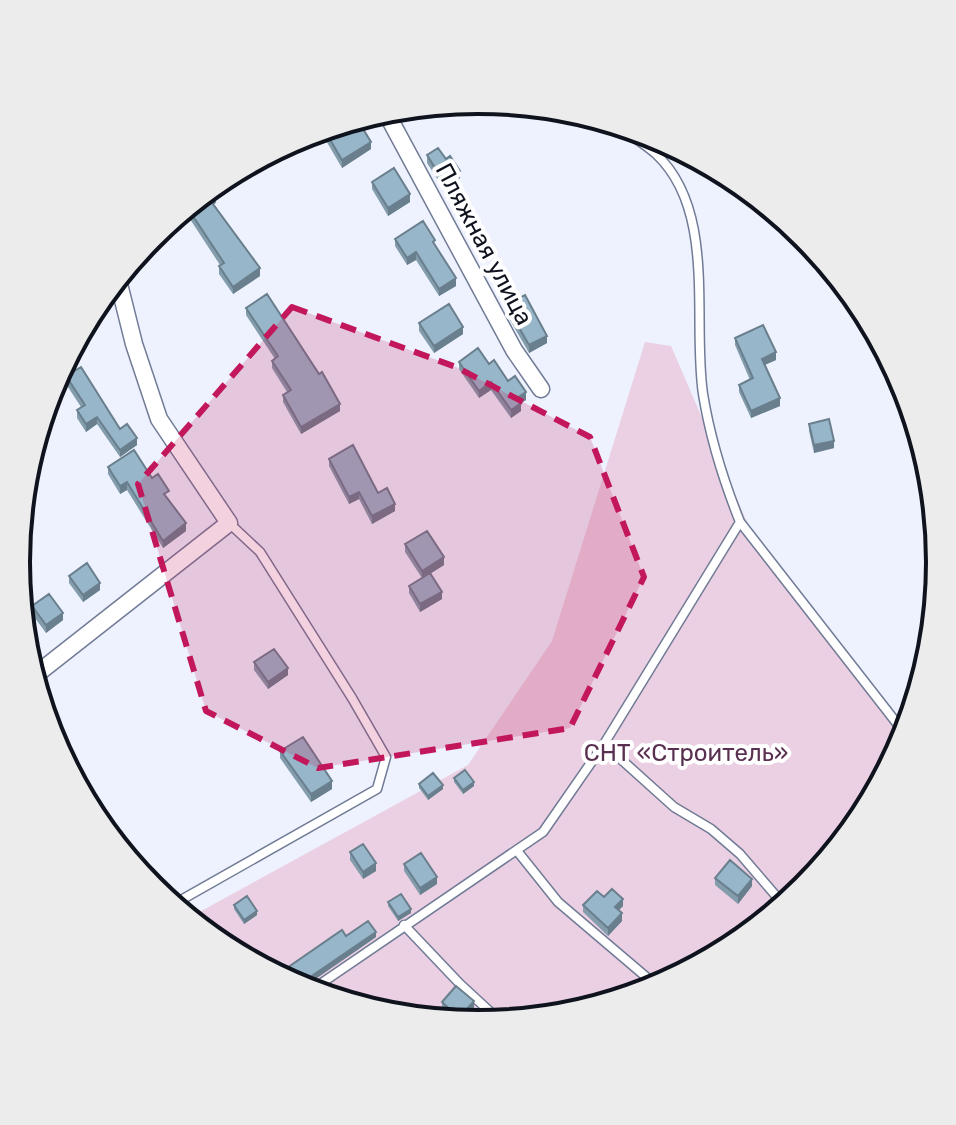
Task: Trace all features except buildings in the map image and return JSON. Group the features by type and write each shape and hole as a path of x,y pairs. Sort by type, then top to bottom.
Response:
{"street":[{"name":"Пляжная улица","path":"392,123 514,350 541,389"},
{"path":"43,669 229,523 159,419 134,344 121,293"}],"lane":[{"path":"651,150 658,155 682,190 693,221 701,315 703,393 725,485 740,522 896,723"},
{"path":"322,982 404,925 518,852 543,832 604,744 740,522"},
{"path":"183,899 377,789 386,757 260,552 229,523"},
{"path":"604,744 674,807 711,829 740,854 776,896"},
{"path":"518,852 558,902 646,977"},
{"path":"404,925 488,1010"}],"highlighted area":[{"path":"292,307 456,367 590,437 644,577 570,728 318,768 206,711 138,484"}],"green space":[{"name":"СНТ «Строитель»","path":"645,342 671,346 750,529 898,718 866,787 833,835 795,879 751,918 702,950 649,976 594,995 507,1010 449,1010 391,1002 334,987 280,964 229,935 199,912 468,765 552,641"}]}
